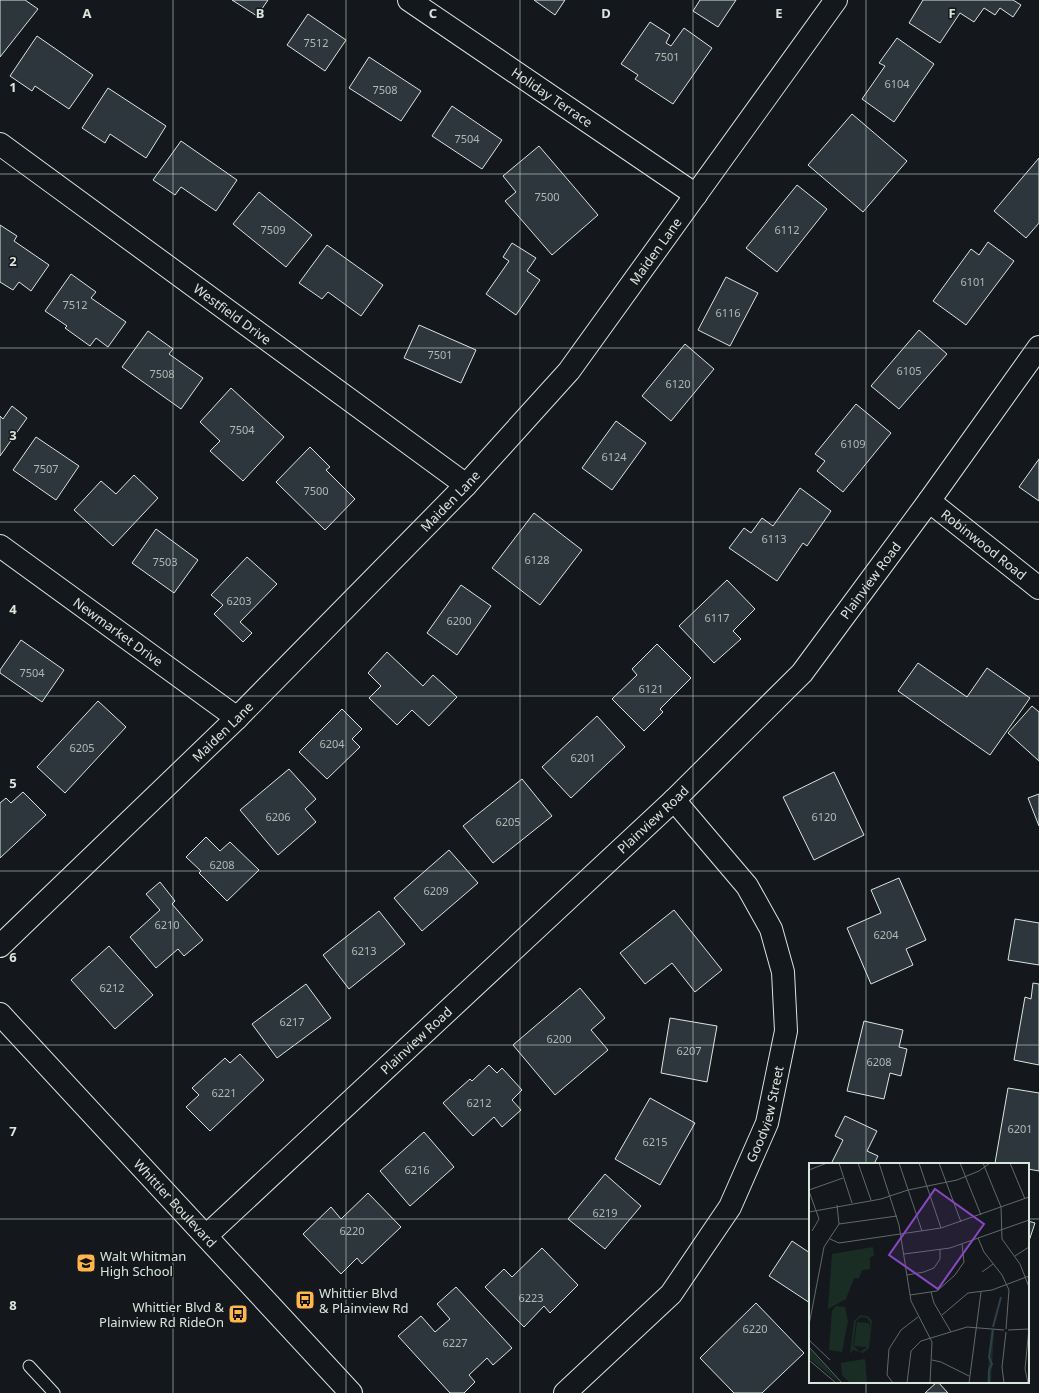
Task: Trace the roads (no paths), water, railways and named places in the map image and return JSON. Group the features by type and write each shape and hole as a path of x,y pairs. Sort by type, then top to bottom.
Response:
{"street":[{"name":"Holiday Terrace","path":"409,0 696,195"},
{"name":"Maiden Lane","path":"0,946 236,718 466,485 569,371 836,0"},
{"name":"Westfield Drive","path":"0,144 466,485"},
{"name":"Plainview Road","path":"206,1236 674,800 802,673 929,501 1039,347"},
{"name":"Robinwood Road","path":"929,501 1039,588"},
{"name":"Newmarket Drive","path":"0,546 236,718"},
{"name":"Goodview Street","path":"565,1393 671,1294 730,1207 767,1123 786,1031 782,972 771,929 747,886 674,800"},
{"name":"Whittier Boulevard","path":"0,1014 351,1393"}],"lane":[{"path":"28,1366 54,1393"}],"place":[{"name":"Walt Whitman High School","path":"86,1263"},
{"name":"Whittier Blvd & Plainview Rd","path":"305,1300"},
{"name":"Whittier Blvd & Plainview Rd RideOn","path":"238,1314"}]}
